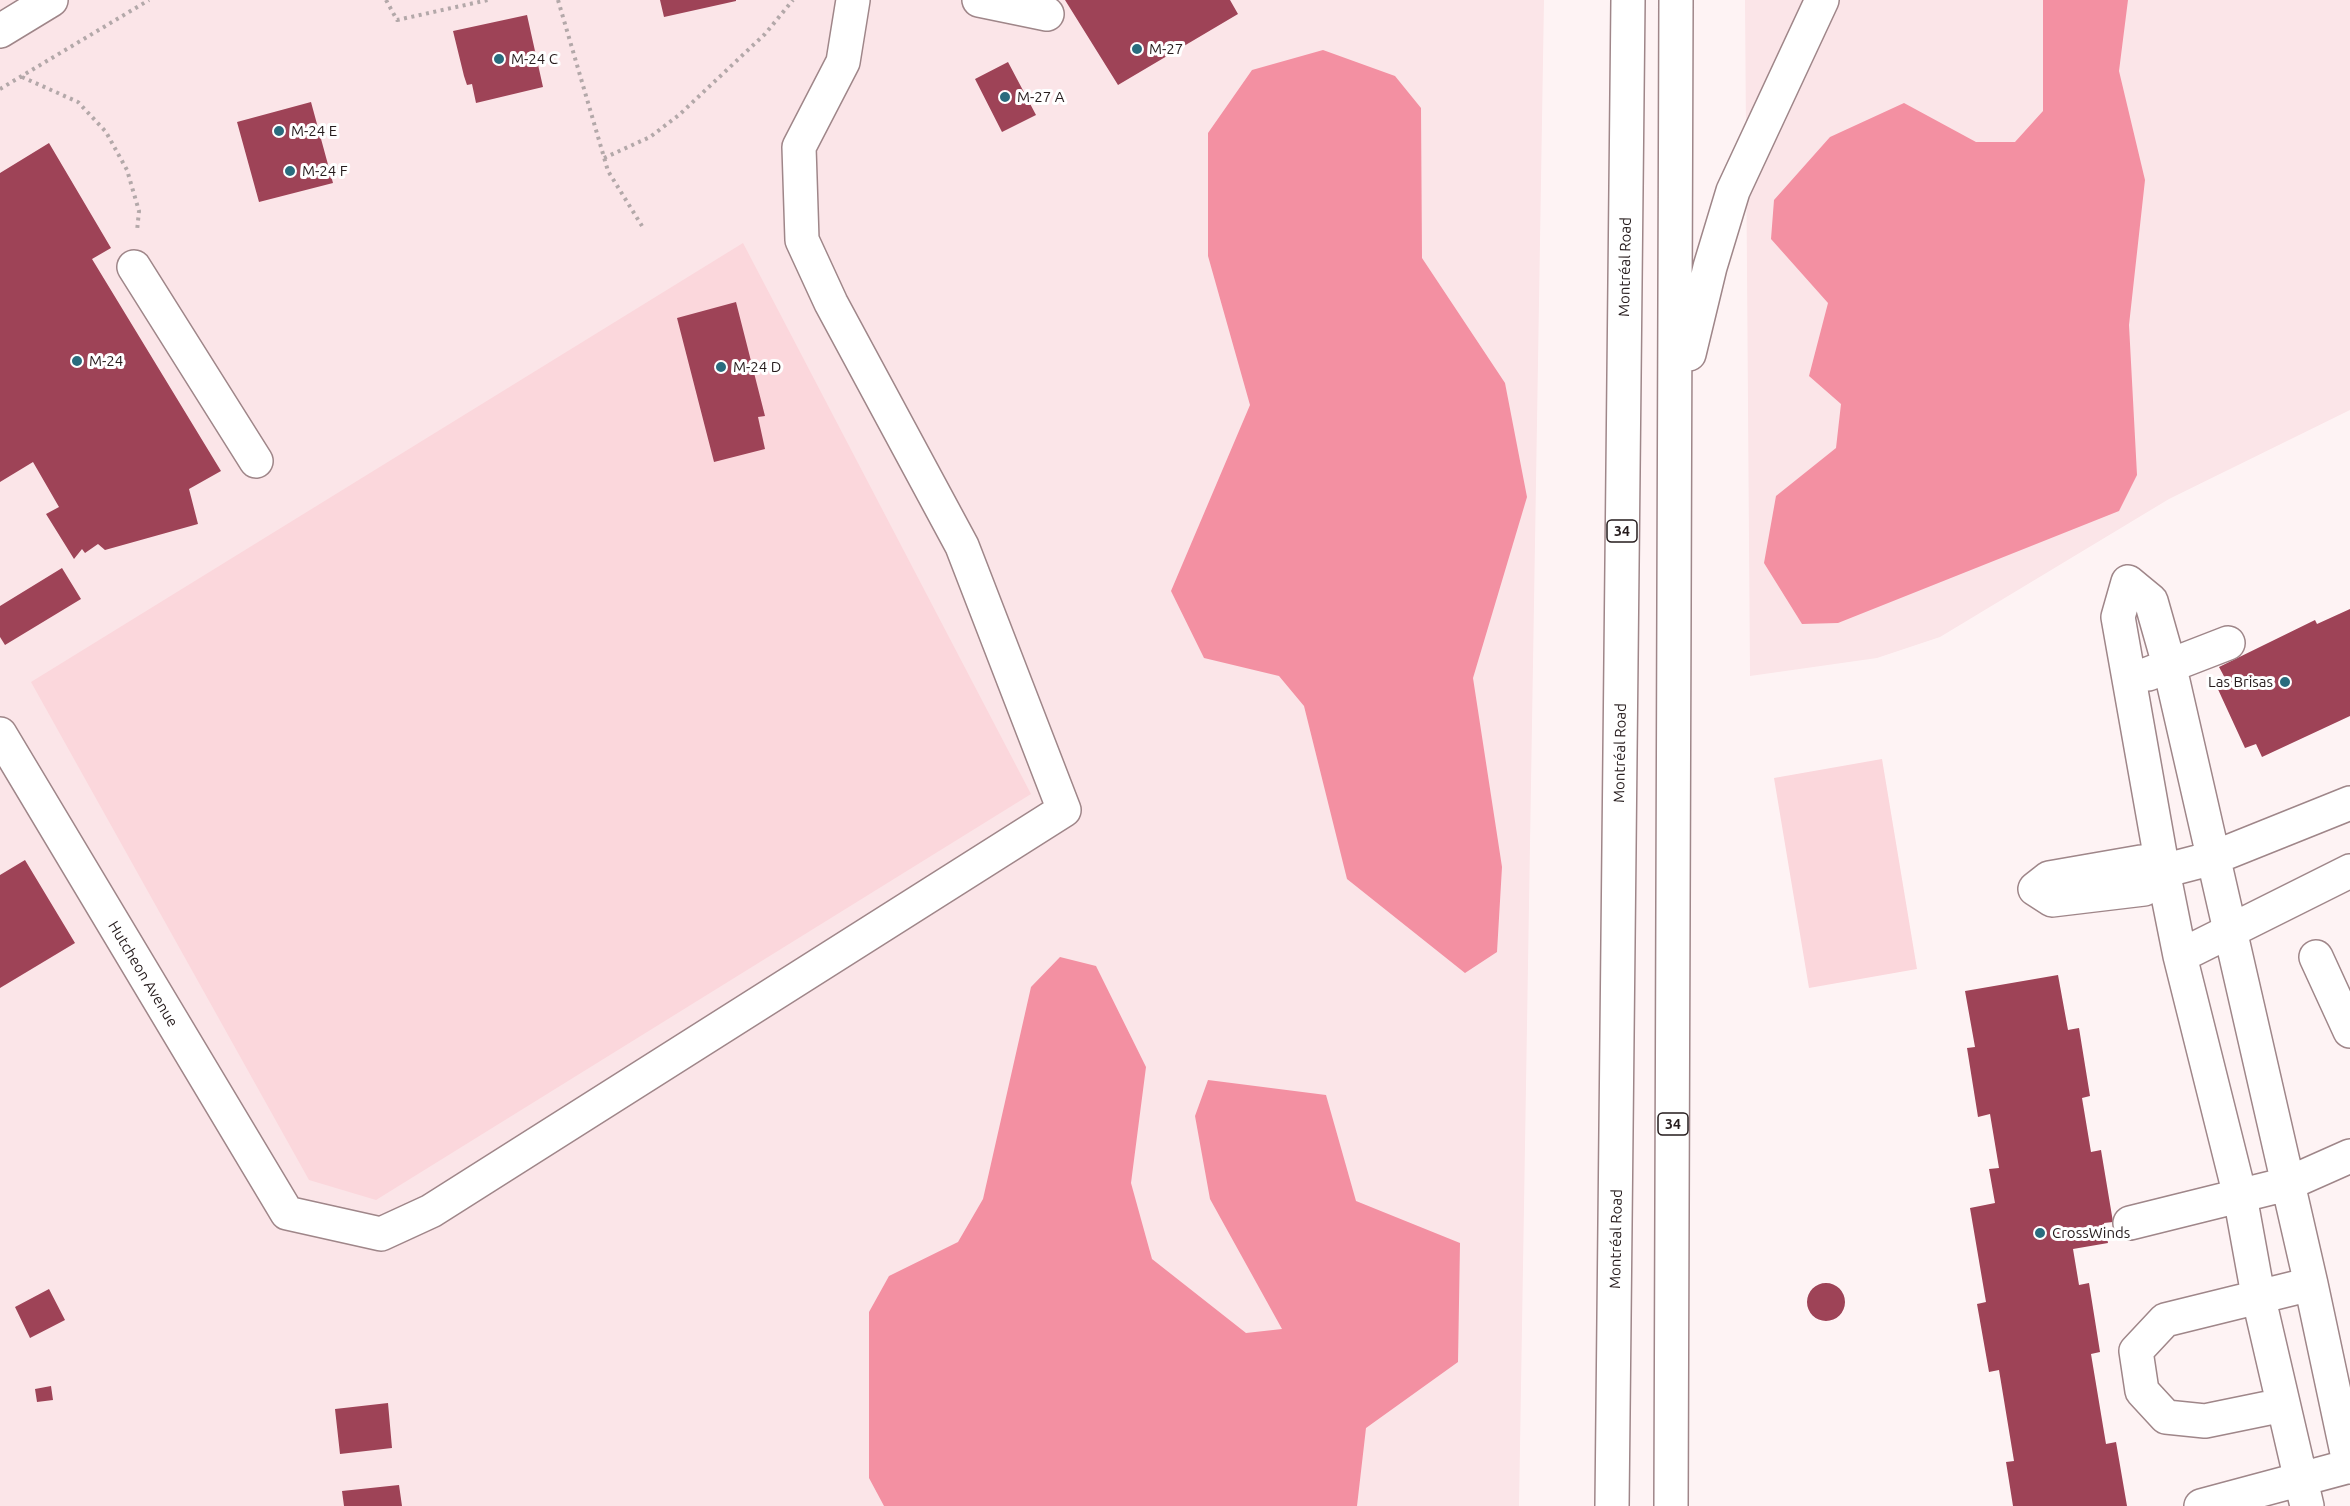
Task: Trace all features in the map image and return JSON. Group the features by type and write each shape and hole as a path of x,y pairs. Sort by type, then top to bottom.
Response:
{"main road":[{"path":"0,32 51,0"},
{"name":"Hutcheon Avenue","path":"0,735 287,1213 381,1234 430,1211 1064,810 962,546 831,303 802,240 799,147 843,62 854,0"},
{"path":"979,0 1047,14"},
{"name":"Montréal Road","path":"1612,1506 1628,0"},
{"name":"34","path":"1671,1506 1676,0"},
{"path":"1676,411 1710,267 1729,203 1747,155 1822,0"},
{"path":"134,267 256,461"},
{"path":"2201,1506 2304,1492 2350,1466 2311,1284 2170,668 2151,601 2128,582 2118,617 2163,871 2180,956 2240,1196 2258,1295 2304,1492"},
{"path":"2129,680 2170,668 2228,643"},
{"path":"2163,871 2212,858 2350,803"},
{"path":"2180,956 2350,871"},
{"path":"2316,957 2350,1031"},
{"path":"2130,1223 2287,1184 2350,1156"},
{"path":"2283,1405 2205,1421 2166,1417 2142,1391 2136,1351 2164,1320 2258,1295 2311,1284"}],"path":[{"path":"0,89 149,0"},
{"path":"386,0 397,20 488,0"},
{"path":"558,0 608,171 642,226"},
{"path":"604,158 650,137 680,115 765,34 793,0"},
{"path":"22,77 78,102 106,132 127,170 139,211 134,267"}],"shaded area":[{"path":"0,0 1544,0 1519,1506 0,1506"},
{"path":"1745,0 2350,0 2350,410 2169,499 1940,637 1877,658 1750,676"},
{"path":"2043,0 2128,0 2119,71 2145,180 2129,325 2137,475 2119,511 1838,623 1802,624 1764,563 1776,496 1836,448 1841,404 1809,376 1828,303 1771,239 1774,200 1830,137 1904,103 1976,142 2015,142 2043,111"},
{"path":"1323,50 1395,76 1421,108 1422,258 1505,383 1527,497 1473,678 1502,867 1497,952 1465,973 1347,879 1304,706 1279,676 1204,658 1171,591 1250,405 1208,256 1208,133 1252,70"},
{"path":"743,243 1031,794 376,1200 309,1180 31,682"},
{"path":"1882,759 1917,969 1809,988 1774,778"},
{"path":"1060,957 1096,966 1146,1067 1131,1183 1152,1259 1246,1333 1282,1329 1210,1199 1195,1116 1208,1080 1326,1095 1356,1201 1460,1243 1458,1362 1366,1428 1357,1506 884,1506 869,1478 869,1312 889,1276 958,1242 983,1199 1031,987"}],"building":[{"path":"660,0 736,0 736,1 664,17"},
{"name":"M-27","path":"1065,0 1230,0 1238,14 1118,85"},
{"name":"M-24 C","path":"527,15 543,87 476,103 472,84 467,85 464,76 453,31"},
{"name":"M-27 A","path":"1008,62 1036,115 1002,132 975,79"},
{"path":"311,102 333,183 259,202 237,122"},
{"name":"M-24","path":"49,143 111,248 92,259 221,471 189,489 198,524 105,550 98,544 85,553 82,549 74,559 46,514 59,507 33,462 0,482 0,173"},
{"name":"M-24 D","path":"736,302 765,416 758,417 765,449 714,462 677,318"},
{"path":"62,568 81,599 5,645 0,637 0,606"},
{"name":"Las Brisas","path":"2350,609 2350,716 2262,757 2256,744 2245,748 2216,685 2226,680 2219,667 2315,620 2317,624"},
{"path":"25,860 75,943 0,988 0,875"},
{"name":"CrossWinds","path":"2058,975 2068,1030 2079,1028 2090,1096 2082,1098 2091,1152 2101,1150 2113,1222 2104,1223 2108,1243 2073,1249 2079,1285 2089,1283 2100,1352 2091,1354 2106,1444 2116,1442 2127,1506 2013,1506 2006,1462 2014,1461 1999,1370 1989,1372 1977,1304 1986,1302 1970,1208 1995,1203 1989,1169 1999,1168 1990,1114 1978,1117 1967,1048 1975,1047 1965,991"},
{"path":"1826,1283 1839,1289 1845,1302 1839,1315 1826,1321 1813,1315 1807,1302 1813,1289"},
{"path":"49,1289 65,1320 30,1338 15,1307"},
{"path":"51,1386 53,1400 37,1402 35,1389"},
{"path":"388,1403 392,1448 340,1454 335,1409"},
{"path":"399,1485 402,1506 344,1506 342,1491"}],"place":[{"name":"M-27","path":"1137,49"},
{"name":"M-24 C","path":"499,59"},
{"name":"M-27 A","path":"1005,97"},
{"name":"M-24 E","path":"279,131"},
{"name":"M-24 F","path":"290,171"},
{"name":"M-24","path":"77,361"},
{"name":"M-24 D","path":"721,367"},
{"name":"Las Brisas","path":"2285,682"},
{"name":"CrossWinds","path":"2040,1233"}]}
